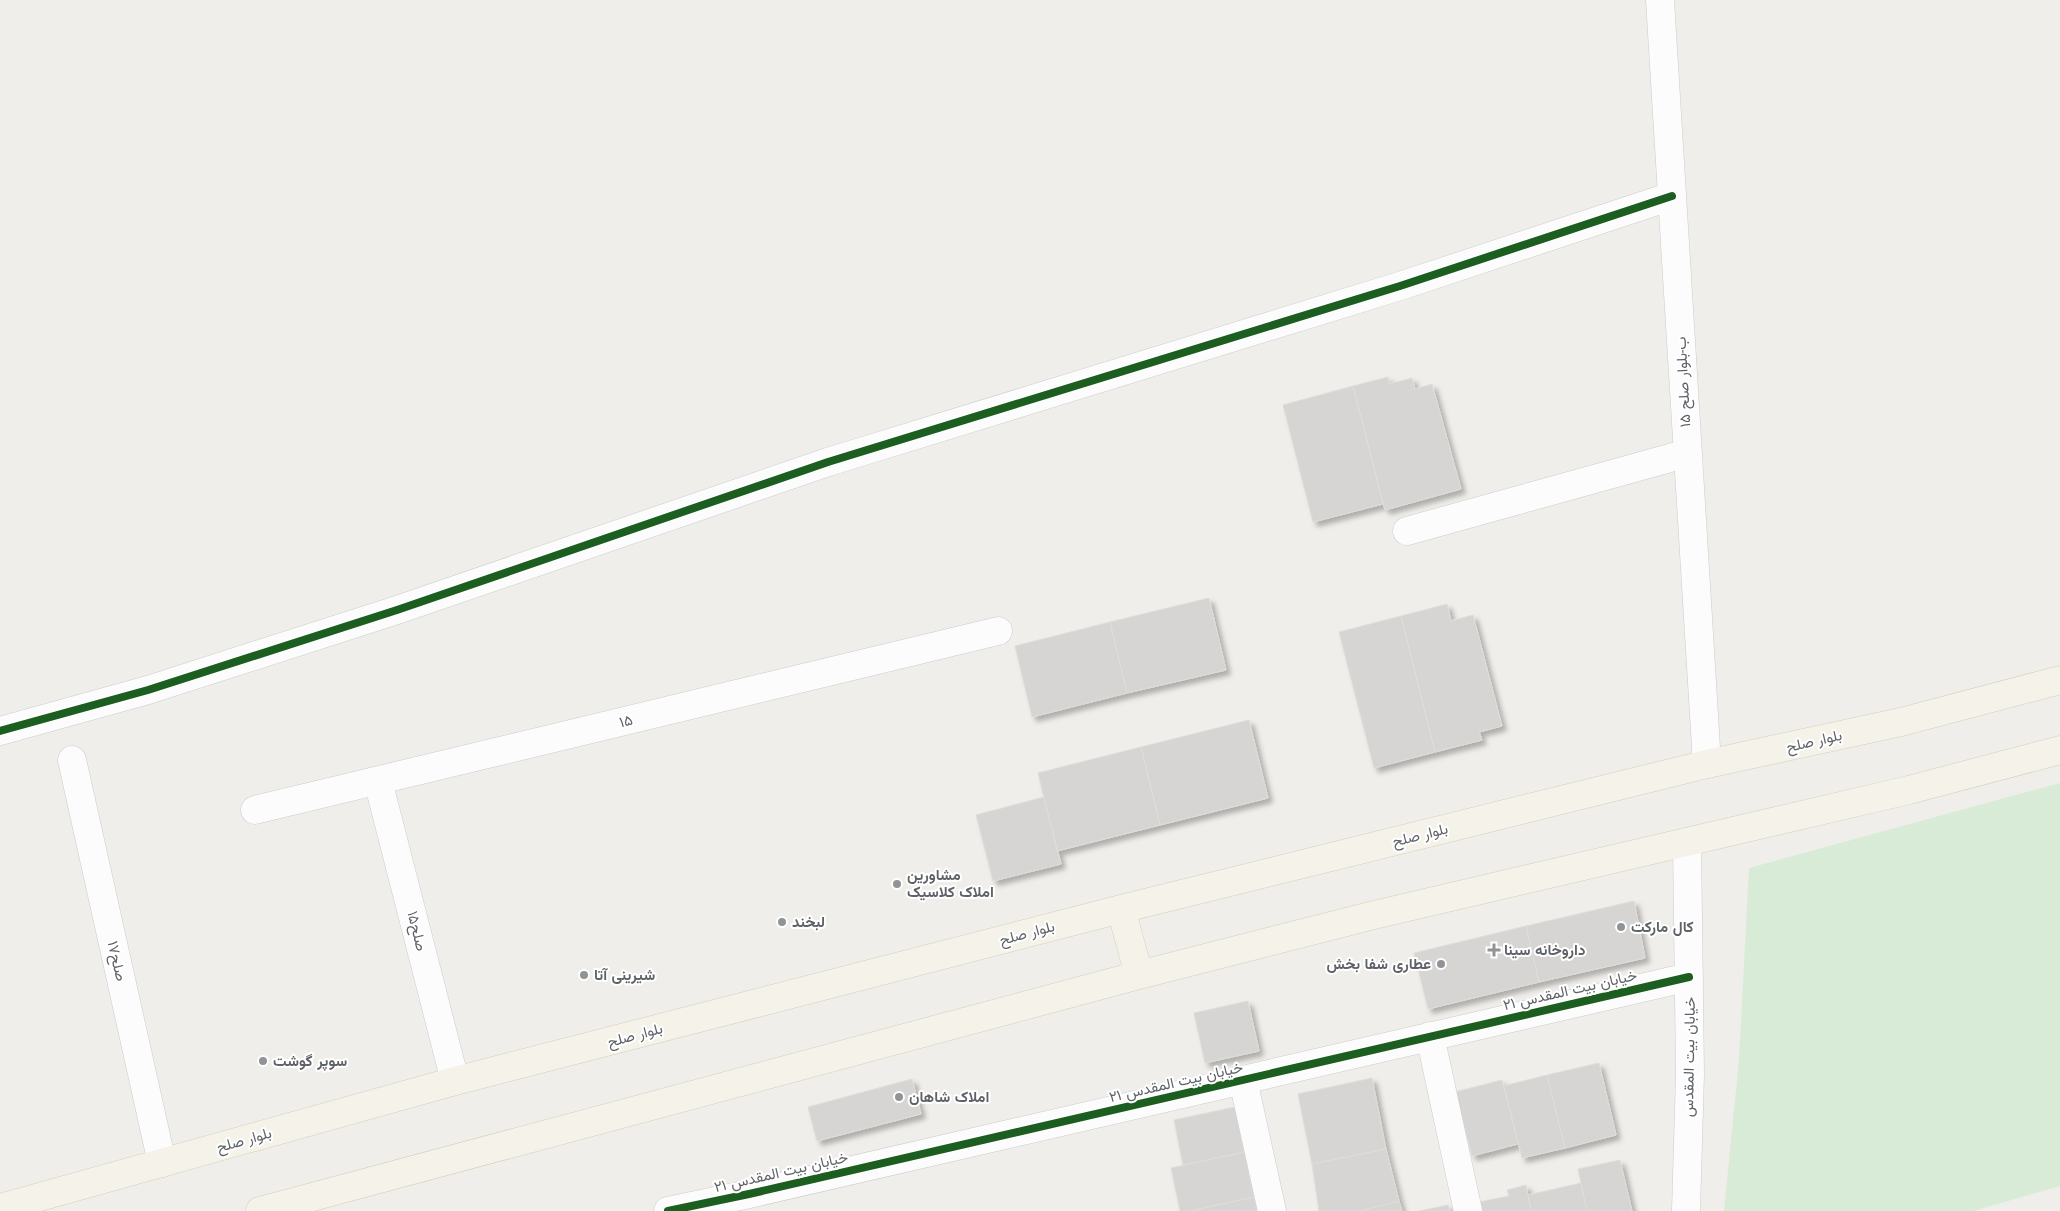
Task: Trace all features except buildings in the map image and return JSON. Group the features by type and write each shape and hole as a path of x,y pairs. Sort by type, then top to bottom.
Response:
{"main road":[{"name":"بلوار صلح","path":"1,1203 162,1163 455,1081 1121,909 1707,764 1901,722 2060,680"},
{"path":"260,1211 1139,975 1374,915 1909,790 2060,750"},
{"path":"1121,909 1139,975"}],"street":[{"name":"۱۵ ب-بلوار صلح","path":"1660,0 1707,764"},
{"path":"0,731 148,690 397,610 828,462 1400,286 1672,196"},
{"path":"1406,530 1688,453"},
{"name":"۱۵","path":"255,810 998,631"},
{"name":"صلح۱۷","path":"72,760 162,1163"},
{"name":"صلح۱۵","path":"378,781 455,1081"},
{"name":"خیابان بیت المقدس","path":"1686,1211 1690,1074 1687,842"},
{"name":"خیابان بیت المقدس ۲۱","path":"668,1211 749,1194 1689,977"},
{"path":"1430,1036 1468,1211"},
{"path":"1242,1080 1272,1211"}],"green space":[{"path":"2060,783 2060,1186 1973,1211 1724,1211 1739,1060 1749,868"}],"cycle path":[{"path":"0,731 148,690 397,610 828,462 1400,286 1672,196"},
{"path":"668,1211 749,1194 1689,977"}],"place":[{"name":"مشاورین املاک کلاسیک","path":"897,884"},
{"name":"لبخند","path":"782,922"},
{"name":"کال مارکت","path":"1621,927"},
{"name":"داروخانه سینا","path":"1494,950"},
{"name":"عطاری شفا بخش","path":"1441,964"},
{"name":"شیرینی آتا","path":"584,975"},
{"name":"سوپر گوشت","path":"263,1061"},
{"name":"املاک شاهان","path":"899,1097"}]}
